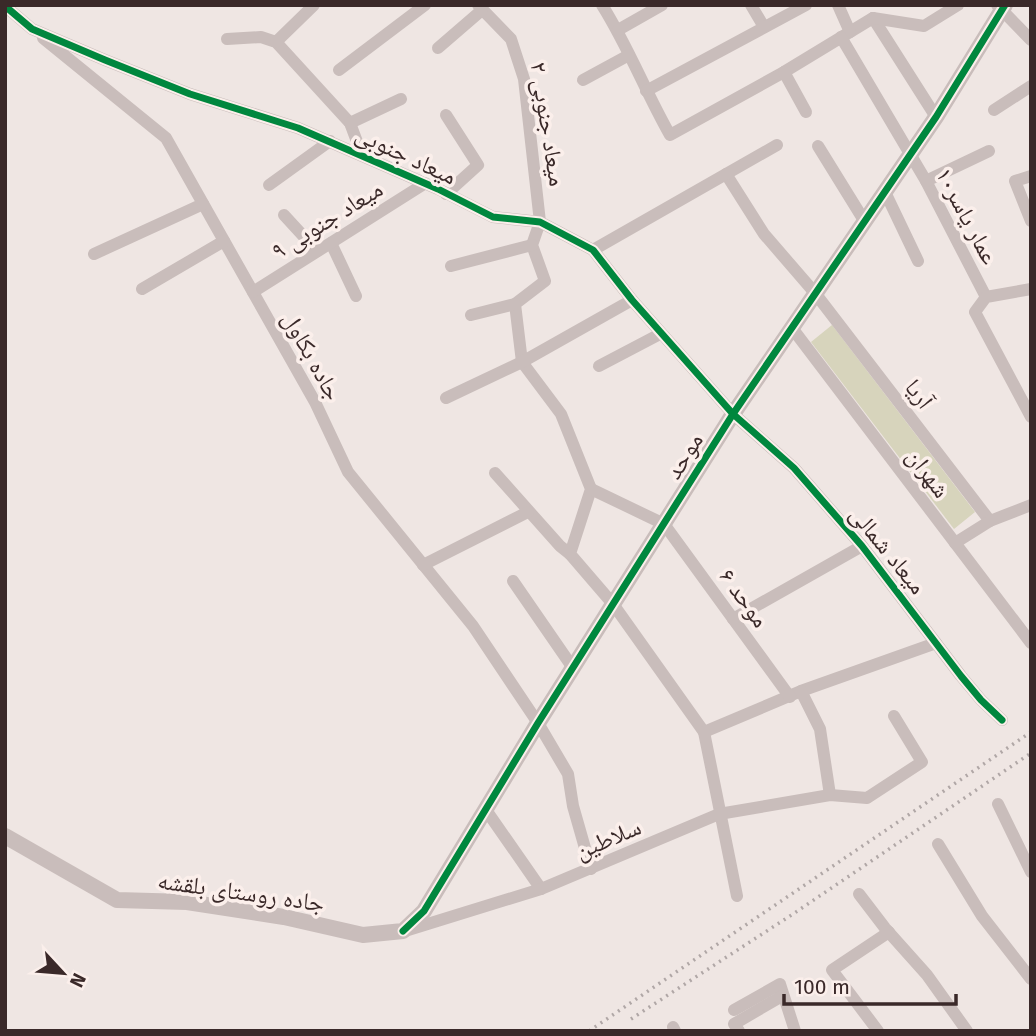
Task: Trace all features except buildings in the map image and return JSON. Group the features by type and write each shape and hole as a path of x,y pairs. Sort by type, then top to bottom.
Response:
{"street":[{"path":"276,42 314,5"},
{"path":"339,70 425,5"},
{"path":"602,5 618,30 670,135 784,72 873,18 924,26 958,5"},
{"path":"751,5 764,27"},
{"path":"646,91 806,5"},
{"name":"عمار یاسر۱۰","path":"838,5 845,35 926,181 986,297"},
{"name":"میعاد جنوبی","path":"5,6 32,29 190,94 298,128 330,141 493,217 540,222 593,250 660,334 733,414"},
{"path":"618,30 659,6"},
{"path":"1001,7 1031,40"},
{"name":"موحد","path":"403,931 424,911 538,723 733,414 936,117 1001,7"},
{"path":"438,48 480,8"},
{"name":"میعاد جنوبی ۲","path":"480,8 511,39 524,79 540,222"},
{"path":"873,18 936,117"},
{"name":"جاده بکاول","path":"32,29 166,138 315,402 348,472 473,626 538,723 568,774 573,806 591,869"},
{"path":"227,39 261,37 276,42 350,123 362,155"},
{"path":"583,80 629,55"},
{"path":"784,72 806,112"},
{"path":"994,110 1031,86"},
{"path":"350,123 401,99"},
{"path":"446,115 478,165 446,194"},
{"path":"268,185 330,141"},
{"path":"593,250 777,145"},
{"path":"818,146 864,222"},
{"path":"926,181 989,151"},
{"name":"آریا","path":"726,174 764,234 816,293 990,521"},
{"path":"1031,176 1015,181 1031,221"},
{"name":"میعاد جنوبی ۹","path":"253,292 425,184"},
{"path":"885,192 918,261"},
{"path":"94,254 203,204"},
{"path":"284,215 317,251"},
{"path":"471,315 515,304 545,281 532,245 540,222"},
{"path":"142,289 224,241"},
{"path":"331,243 356,296"},
{"path":"451,265 532,245"},
{"path":"1031,289 986,297 975,312 1031,417"},
{"path":"446,398 522,362 632,300"},
{"path":"515,304 522,362 561,414 591,489 570,554"},
{"name":"شهران","path":"792,328 1031,643"},
{"path":"599,366 660,334"},
{"name":"میعاد شمالی","path":"733,414 794,468 862,546 981,700 1002,720"},
{"path":"495,473 613,604 704,732 737,896"},
{"path":"591,489 664,524"},
{"path":"955,543 990,521 1031,505"},
{"path":"423,565 528,512"},
{"name":"موحد ۶","path":"664,524 733,619 795,694 820,729 830,795"},
{"path":"733,619 862,546"},
{"path":"513,581 573,668"},
{"path":"704,732 795,694 936,642"},
{"name":"سلاطین","path":"403,931 541,889 719,814 830,795 867,798 922,762 894,716"},
{"path":"998,804 1031,872"},
{"path":"486,810 541,889"},
{"name":"جاده روستای بلقشه","path":"5,836 117,900 187,902 284,917 363,935 403,931"},
{"path":"938,844 982,916 1031,978"},
{"path":"859,894 927,975 967,1031"},
{"path":"878,1031 832,970 889,932"},
{"path":"734,1010 780,984 795,1031"},
{"path":"739,1031 734,1024 782,996"}],"shaded area":[{"path":"832,325 975,512 954,529 811,342"}],"railway":[{"path":"589,1031 1031,732"},
{"path":"631,1019 793,914 1031,753"}],"cycle path":[{"path":"403,931 424,911 538,723 733,414 936,117 1005,5"},
{"path":"5,6 32,29 105,60 190,94 298,128 438,189 493,217 540,222 593,250 632,300 733,414 794,468 862,546 961,676 1002,720"}]}
